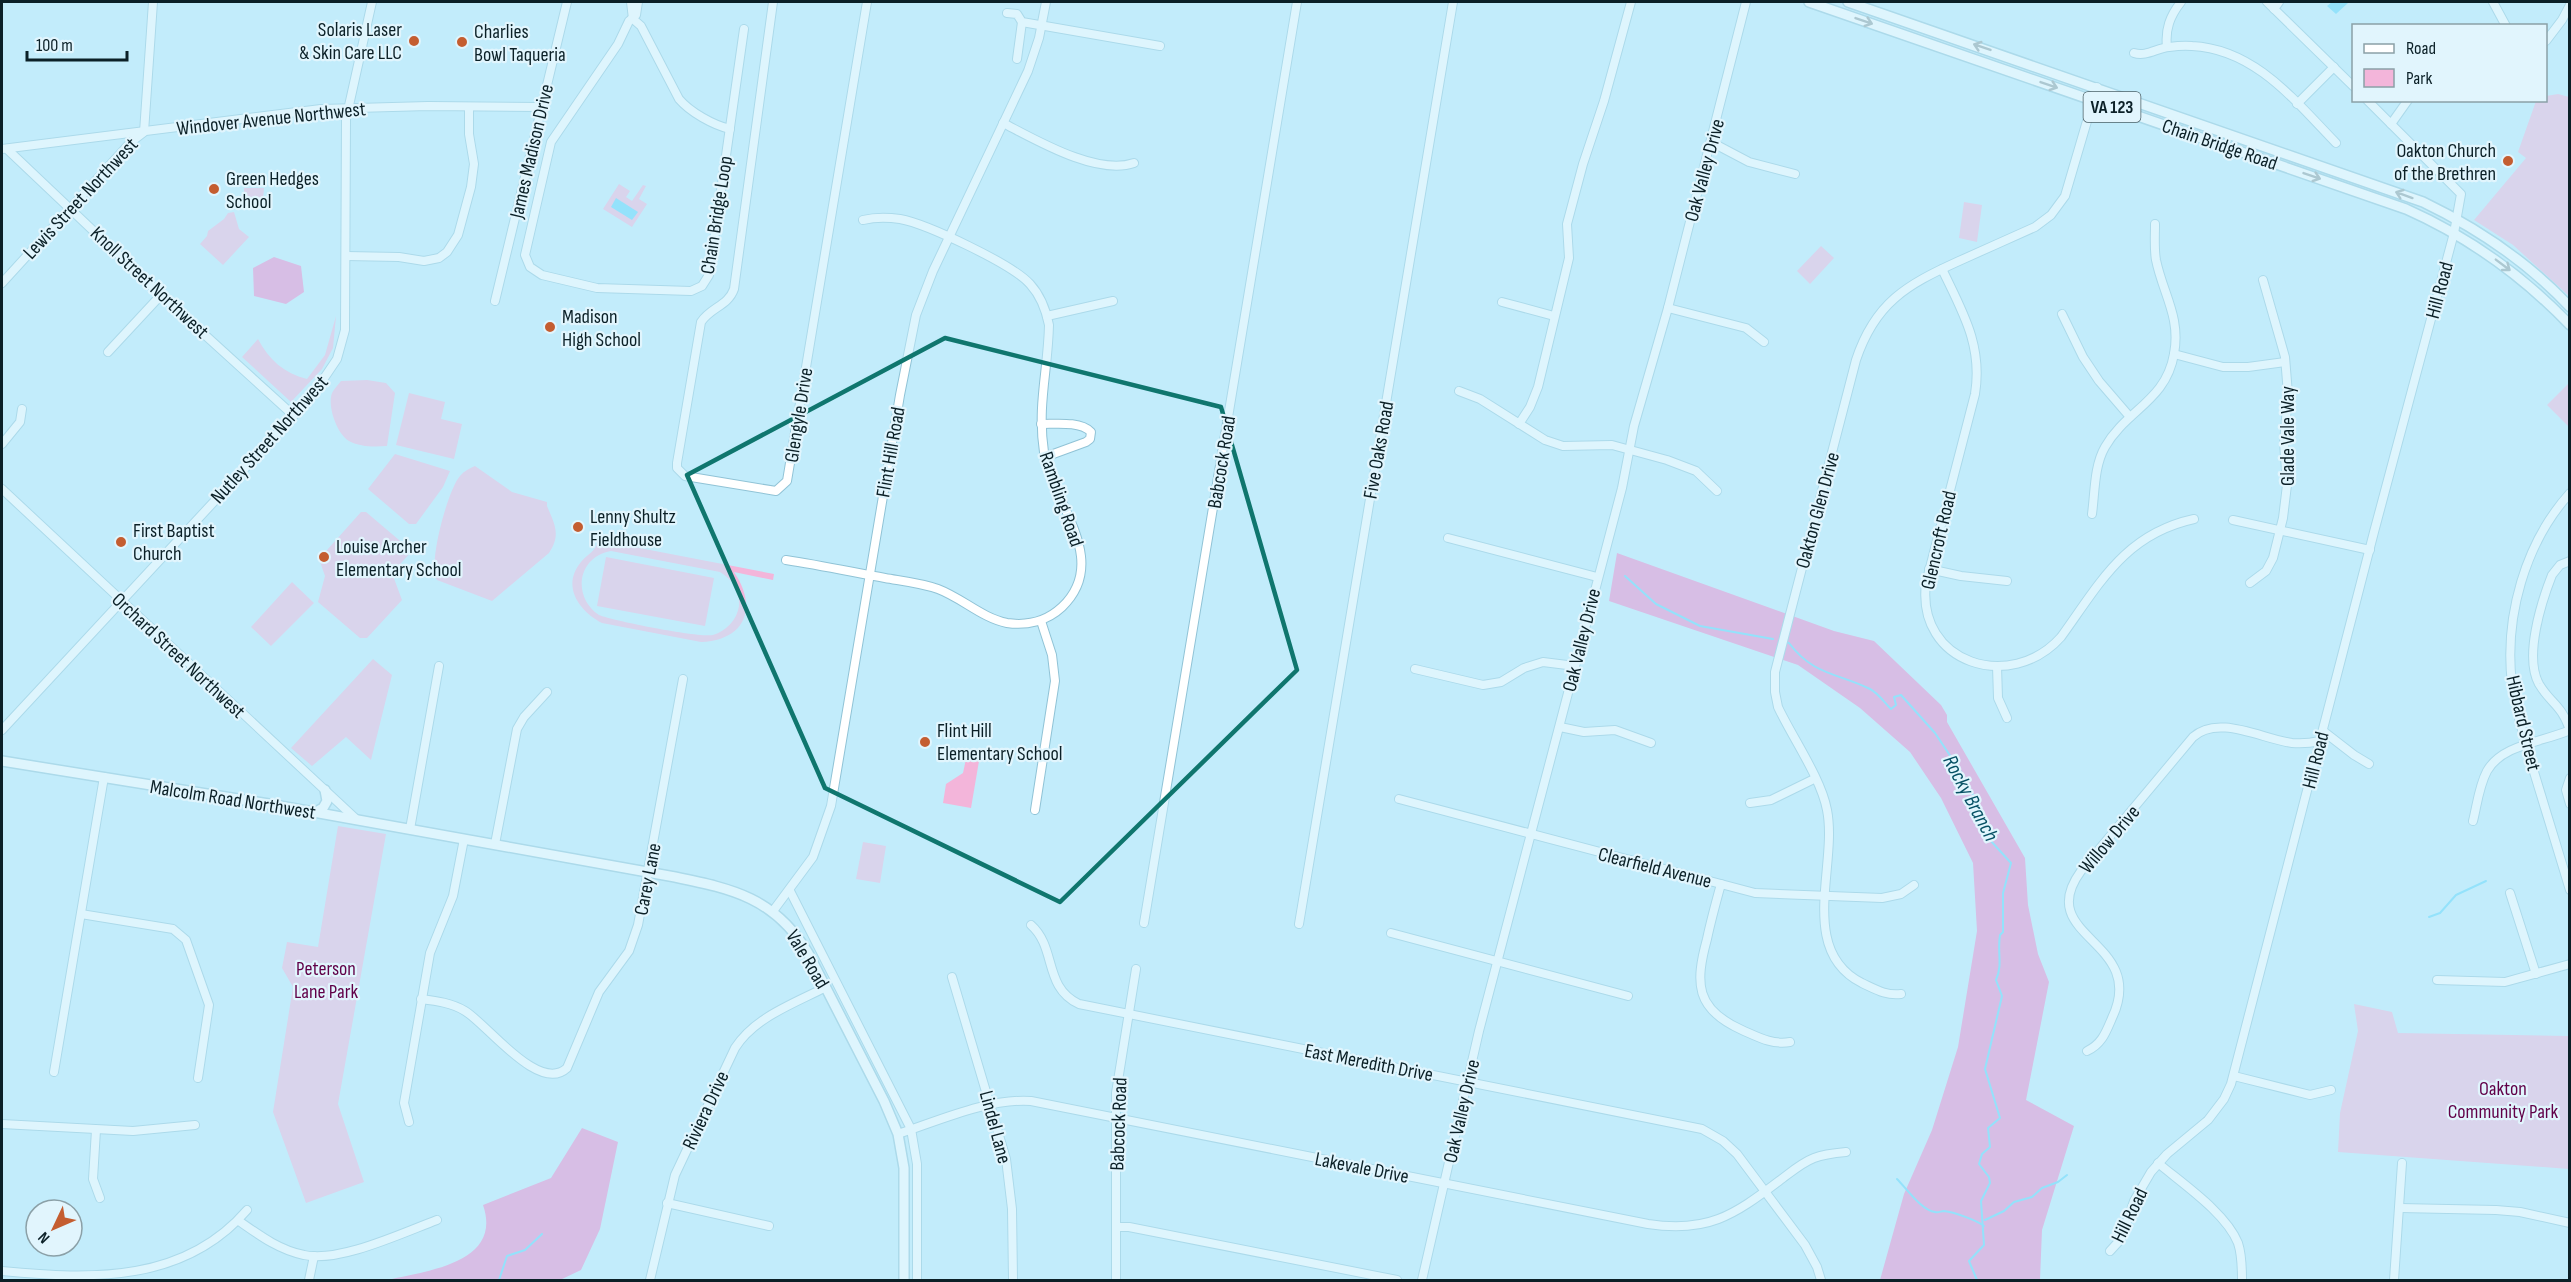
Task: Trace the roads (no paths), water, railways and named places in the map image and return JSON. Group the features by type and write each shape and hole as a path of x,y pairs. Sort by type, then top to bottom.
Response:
{"main road":[{"name":"Chain Bridge Road","path":"1809,2 2414,212 2454,233 2514,273 2570,325"},
{"name":"Chain Bridge Road","path":"1848,2 2406,195 2457,219 2512,255 2570,307"},
{"name":"Malcolm Road Northwest","path":"2,761 316,812 464,839"},
{"path":"316,812 324,808 327,801 325,790"},
{"name":"Vale Road","path":"464,839 649,872 734,891 762,903 773,911 801,941 884,1101 898,1134 904,1168 904,1281"}],"street":[{"name":"Lewis Street Northwest","path":"2,283 131,142 144,132 153,2"},
{"name":"Nutley Street Northwest","path":"2,730 322,383 341,348 345,330 348,107 372,2"},
{"name":"James Madison Drive","path":"495,301 567,2"},
{"name":"Chain Bridge Loop","path":"631,2 633,19 641,26 683,104 721,127 730,129 709,275 702,286 691,291 604,289 581,286 542,275 530,267 525,255 551,142 607,61 629,21 633,19 638,12 638,2"},
{"name":"Glengyle Drive","path":"773,2 734,289 731,298 725,304 710,311 701,322 677,468 685,476 776,491 787,481 867,2"},
{"name":"Flint Hill Road","path":"773,911 813,857 828,816 910,338 923,295 1029,71 1046,2"},
{"name":"Babcock Road","path":"1144,922 1297,2"},
{"name":"Five Oaks Road","path":"1299,924 1453,2"},
{"path":"1519,424 1535,398 1569,258 1567,224 1583,164 1604,101 1630,2"},
{"name":"Oak Valley Drive","path":"1422,1281 1498,961 1746,2"},
{"path":"2167,47 2166,33 2169,22 2181,2"},
{"path":"2266,2 2352,85"},
{"path":"2274,9 2279,2"},
{"path":"2493,2 2505,24"},
{"path":"2547,40 2570,5"},
{"path":"1007,13 1017,14 1023,22 1017,59"},
{"path":"1023,22 1042,23 1160,46"},
{"path":"730,129 744,29"},
{"path":"2134,53 2140,55 2167,47 2206,46 2239,57 2270,77 2336,143"},
{"path":"2297,104 2334,67"},
{"name":"Oakton Glen Drive","path":"1901,994 1882,992 1857,980 1840,965 1829,946 1826,935 1825,896 1828,819 1824,799 1776,700 1774,682 1779,655 1861,344 1874,320 1891,300 1916,281 2035,227 2055,211 2067,190 2097,87"},
{"path":"2369,102 2391,124 2407,102"},
{"name":"Windover Avenue Northwest","path":"4,149 348,107 542,108"},
{"path":"346,256 431,260 439,258 453,245 458,236 471,187 474,164 469,134 469,107"},
{"path":"1003,123 1056,149 1096,163 1118,167 1134,163"},
{"name":"Hill Road","path":"2110,1251 2121,1239 2134,1201 2158,1163 2176,1145 2208,1120 2224,1099 2234,1076 2454,233 2461,194 2391,124"},
{"path":"1711,142 1749,162 1795,174"},
{"name":"Knoll Street Northwest","path":"4,149 293,415"},
{"name":"Rambling Road","path":"863,220 886,217 927,227 1021,275 1036,292 1047,316 1048,339 1041,402 1045,457 1080,546 1082,566 1078,584 1068,601 1058,611 1041,621"},
{"path":"2092,514 2098,465 2104,448 2118,428 2152,399 2163,385 2174,354 2176,337 2173,309 2156,261 2155,224"},
{"name":"Glencroft Road","path":"1942,269 1974,341 1977,380 1929,569 1925,602 1934,632 1948,649 1965,659 1997,666 2025,662 2050,649 2125,552 2149,534 2194,519"},
{"name":"Glade Vale Way","path":"2250,583 2261,576 2269,566 2281,529 2288,485 2284,442 2288,394 2285,362 2283,346 2263,280"},
{"path":"108,352 161,295"},
{"path":"1047,316 1113,301"},
{"path":"1502,302 1554,316"},
{"path":"1668,308 1746,328 1764,342"},
{"path":"2062,314 2083,357 2099,381 2130,417"},
{"path":"2174,354 2223,367 2248,367 2285,362"},
{"path":"1459,391 1480,399 1534,435 1555,444 1571,446 1600,444 1676,463 1696,471 1717,491"},
{"path":"2,444 20,422 22,409"},
{"path":"1041,424 1074,425 1085,427 1091,432 1086,442 1045,457"},
{"name":"Orchard Street Northwest","path":"2,489 356,820"},
{"name":"Hibbard Street","path":"2570,493 2546,525 2522,580 2514,614 2511,648 2512,682 2527,746 2570,890"},
{"path":"2563,500 2570,506"},
{"path":"2233,520 2370,550"},
{"path":"1448,538 1597,577"},
{"path":"786,560 939,589 999,621 1020,624 1041,621 1052,655 1055,681 1035,810"},
{"path":"2473,821 2484,779 2490,766 2503,754 2570,730 2561,709 2536,678 2532,652 2549,581 2555,570 2570,561"},
{"path":"1929,569 1961,576 2007,581"},
{"path":"1415,669 1483,685 1501,682 1524,668 1543,662 1575,666"},
{"path":"410,830 439,666"},
{"path":"1997,666 1998,698 2007,718"},
{"name":"Carey Lane","path":"421,999 445,1003 465,1011 528,1066 555,1074 563,1071 569,1064 599,992 633,941 649,872 683,679"},
{"path":"495,844 517,729 524,717 547,692"},
{"path":"1560,727 1584,732 1614,730 1651,743"},
{"name":"Willow Drive","path":"2087,1051 2103,1037 2118,1005 2121,987 2114,964 2083,933 2074,919 2070,901 2074,883 2081,871 2193,737 2204,730 2225,728 2292,743 2320,741"},
{"path":"2323,731 2369,764"},
{"path":"54,1072 104,777"},
{"path":"1750,802 1768,802 1814,778"},
{"path":"2570,778 2566,790 2570,804"},
{"name":"Clearfield Avenue","path":"1399,799 1764,894 1894,896 1914,885"},
{"path":"409,1122 404,1103 421,999 430,953 456,884 464,839"},
{"path":"1721,884 1700,966 1702,995 1712,1011 1726,1023 1774,1043 1790,1042"},
{"path":"790,891 911,1130 917,1164 917,1281"},
{"path":"2511,893 2536,974"},
{"path":"81,914 172,929 186,940 208,1005 198,1078"},
{"name":"East Meredith Drive","path":"1030,925 1041,937 1056,982 1065,995 1079,1004 1702,1129 1731,1148 1766,1192 1812,1256 1821,1281"},
{"path":"1391,933 1628,996"},
{"path":"2437,980 2491,983 2515,980 2570,964"},
{"name":"Babcock Road","path":"1116,1281 1118,1074 1136,969"},
{"name":"Lindel Lane","path":"952,977 1001,1137 1009,1182 1013,1232 1013,1281"},
{"name":"Riviera Drive","path":"650,1281 675,1175 742,1037 767,1017 826,987"},
{"path":"2234,1076 2310,1095 2331,1090"},
{"name":"Lakevale Drive","path":"898,1134 1011,1101 1031,1101 1678,1228 1717,1221 1742,1209 1806,1162 1823,1155 1846,1152"},
{"path":"2,1124 149,1131 195,1125"},
{"path":"96,1130 93,1179 100,1198"},
{"path":"2158,1163 2219,1216 2232,1232 2241,1252 2242,1281"},
{"path":"2394,1281 2402,1163"},
{"path":"667,1203 769,1226"},
{"path":"2400,1208 2504,1211 2570,1223"},
{"path":"2,1271 101,1280 135,1278 169,1269 199,1254 239,1221 247,1210"},
{"path":"239,1221 276,1245 314,1256 350,1251 437,1220"},
{"path":"1116,1227 1130,1227 1398,1281"},
{"path":"309,1281 314,1256"}],"water":[{"path":"2332,2 2348,3 2336,14 2327,6"},
{"path":"616,198 638,212 632,220 611,207"}],"waterway":[{"name":"Rocky Branch","path":"1625,576 1656,604 1700,626 1773,639"},
{"path":"1785,642 1816,667 1873,691 1891,709 1896,705 1894,697 1901,695 1935,733 1963,775 1983,815 1990,840 2011,863 2003,893 2003,932 2000,935 1999,969 1996,980 2002,996 1985,1069 2000,1118 1988,1128 1990,1147 1982,1154 1979,1164 1989,1177 1990,1183 1981,1201 1984,1245 1969,1261 1977,1280"},
{"path":"2429,917 2440,913 2456,895 2486,881"},
{"path":"1985,1220 2004,1211 2014,1202 2032,1197 2042,1188 2058,1182 2067,1175"},
{"path":"1897,1179 1930,1211 1953,1213 1984,1226"},
{"path":"499,1280 507,1256 525,1250 542,1234"}],"place":[{"name":"Solaris Laser & Skin Care LLC","path":"414,41"},
{"name":"Charlies Bowl Taqueria","path":"462,42"},
{"name":"Oakton Church of the Brethren","path":"2508,161"},
{"name":"Green Hedges School","path":"214,189"},
{"name":"Madison High School","path":"550,327"},
{"name":"Lenny Shultz Fieldhouse","path":"578,527"},
{"name":"First Baptist Church","path":"121,542"},
{"name":"Louise Archer Elementary School","path":"324,557"},
{"name":"Flint Hill Elementary School","path":"925,742"}],"park label":[{"name":"Peterson Lane Park","path":"326,980"},
{"name":"Oakton Community Park","path":"2503,1100"}]}
